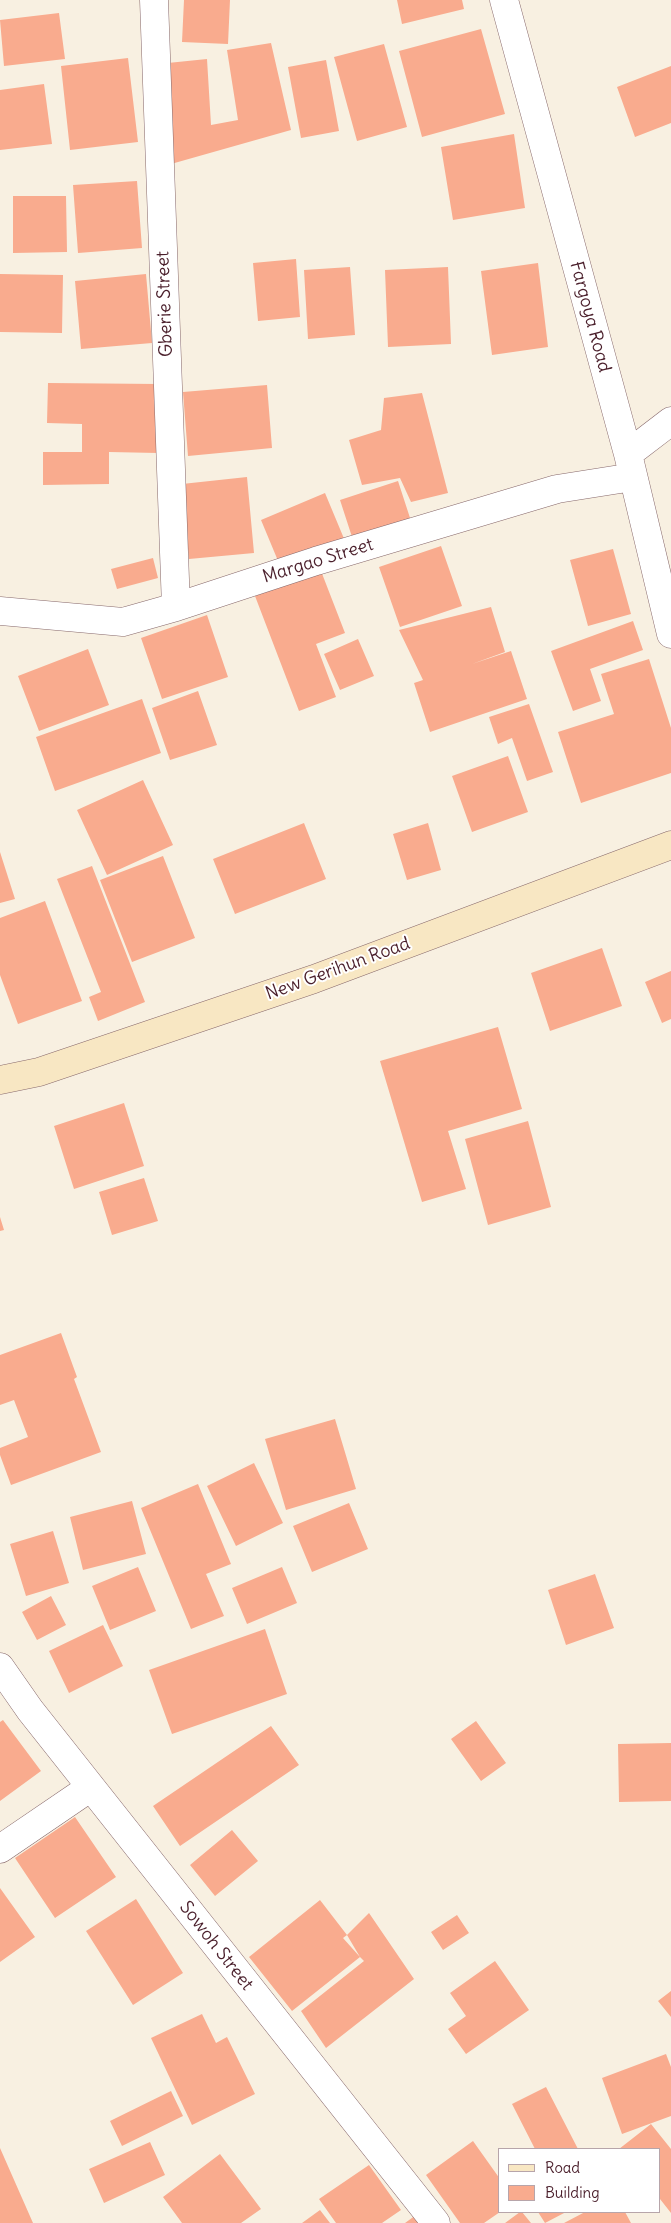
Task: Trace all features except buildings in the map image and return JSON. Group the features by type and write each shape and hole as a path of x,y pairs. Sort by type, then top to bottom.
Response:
{"street":[{"name":"Gberie Street","path":"154,0 176,607"},
{"name":"Fargoya Road","path":"504,0 630,465 671,634"},
{"path":"630,465 671,421"},
{"name":"Margao Street","path":"0,611 124,622 176,607 316,560 557,489 630,465"},
{"name":"New Gerihun Road","path":"0,1080 39,1072 314,979 671,844"},
{"name":"Sowoh Street","path":"0,1667 30,1710 436,2223"},
{"path":"0,1849 91,1787"}]}
